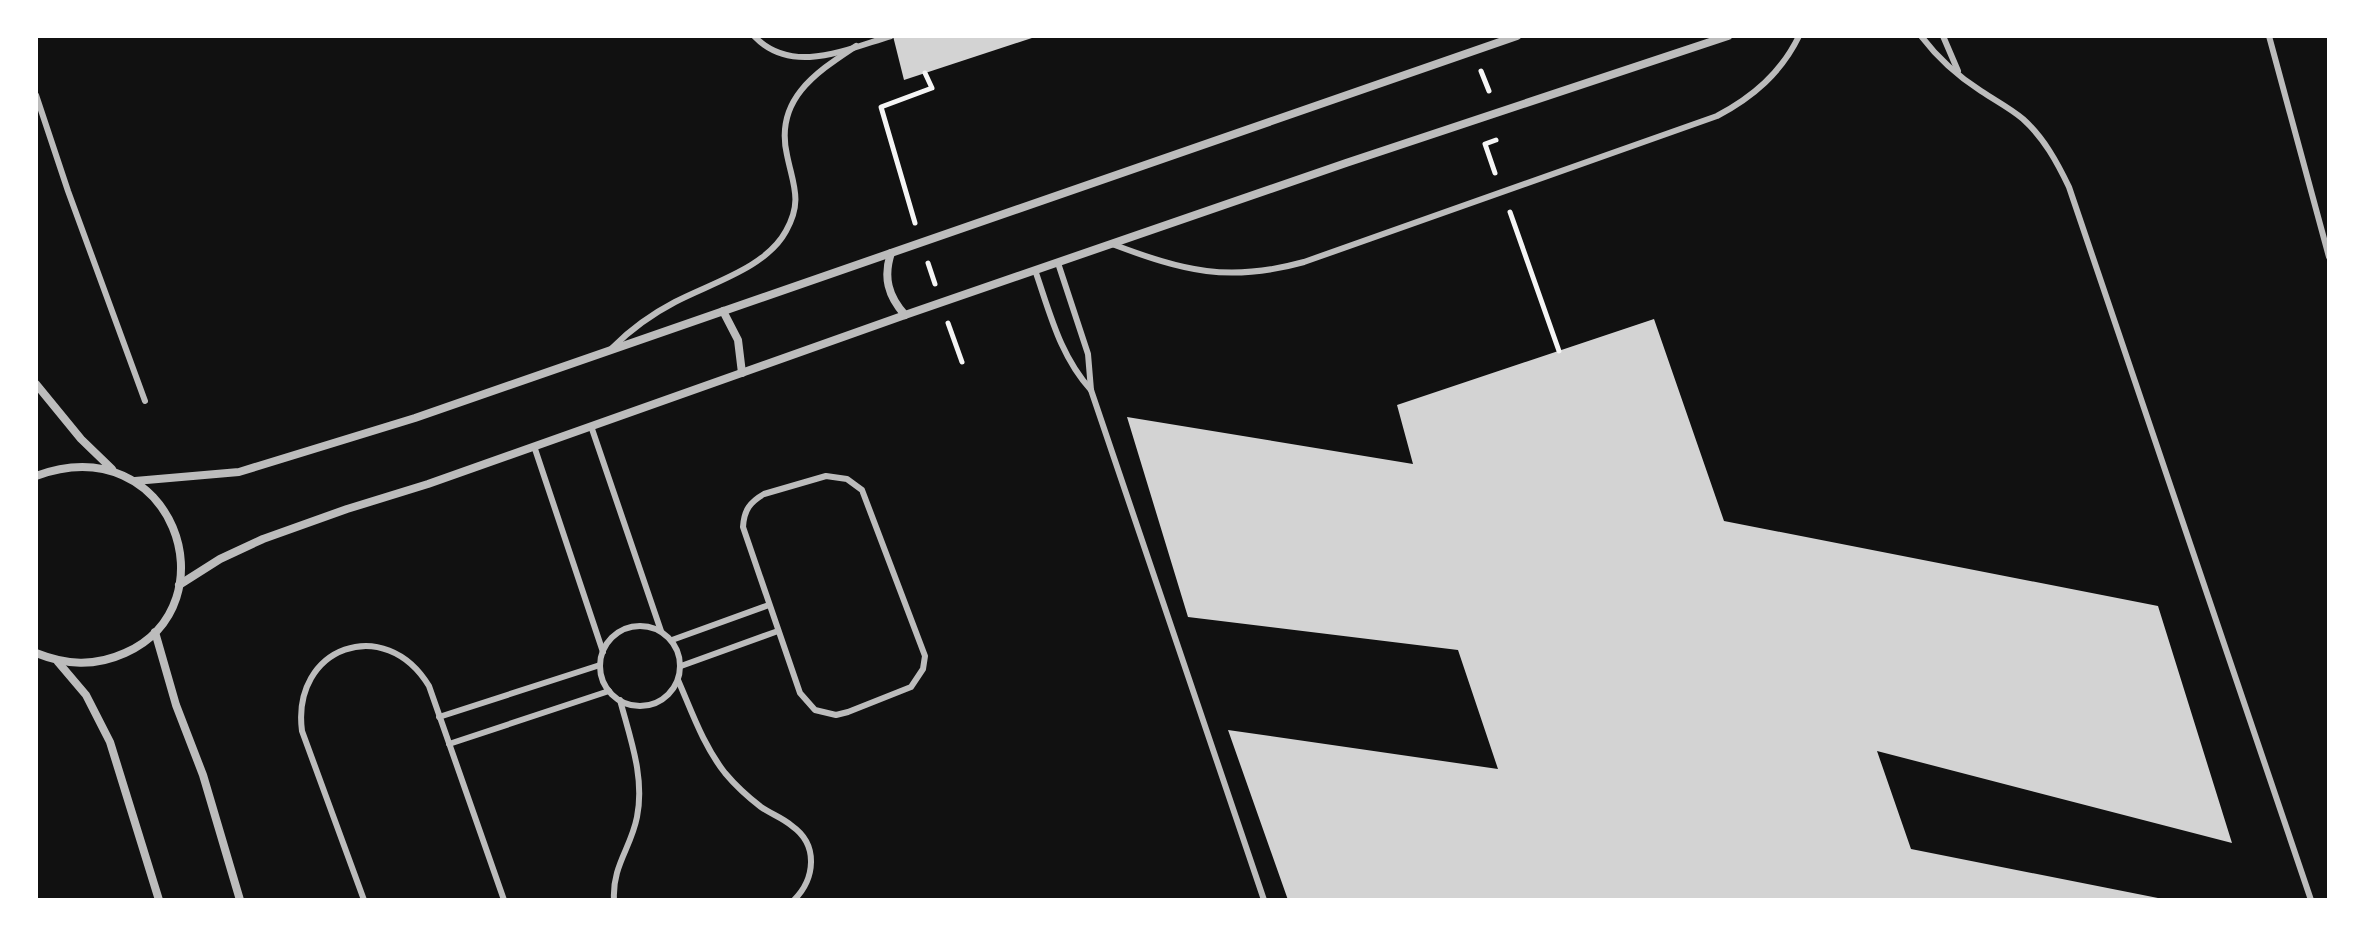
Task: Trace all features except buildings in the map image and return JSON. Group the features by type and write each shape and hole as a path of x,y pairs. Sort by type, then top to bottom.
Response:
{"street":[{"path":"135,481 239,472 415,418 1517,36"},
{"path":"179,585 220,559 263,539 1035,270 1728,36"},
{"path":"891,253 887,280 896,305 905,315"},
{"path":"723,311 738,340 742,373"},
{"path":"36,384 81,439 112,470"},
{"path":"36,476 61,468 87,466 112,470 135,481 154,497 168,516 178,537 181,561 179,585 170,610 155,632 134,649 110,660 84,664 57,661 36,653"},
{"path":"155,632 176,705 203,775 240,900"},
{"path":"57,661 86,695 110,742 159,900"}],"lane":[{"path":"754,36 780,55 800,59 891,36"},
{"path":"1112,244 1182,268 1206,272 1256,273 1304,262 1717,116 1761,88 1778,69 1799,36"},
{"path":"1921,36 1944,62 2025,120 2043,140 2069,187 2311,900"},
{"path":"1943,36 1960,74"},
{"path":"2269,37 2329,257"},
{"path":"609,351 639,323 755,263 780,242 795,210 796,192 785,136 795,98 820,70 856,46"},
{"path":"36,95 145,401"},
{"path":"1058,263 1088,354 1091,390 1264,900"},
{"path":"1035,270 1061,346 1091,390"},
{"path":"591,426 661,631"},
{"path":"534,446 603,652"},
{"path":"826,476 847,479 862,490 866,499 925,656 923,669 911,687 900,693 848,712 825,714 815,710 800,693 778,631 743,527 748,506 764,494 826,476"},
{"path":"672,640 769,605"},
{"path":"634,626 648,626 672,640 681,666 671,692 660,701 633,705 609,691 600,665 610,639 634,626"},
{"path":"681,666 778,631"},
{"path":"364,900 302,731 300,713 308,680 332,655 348,648 380,647 396,652 420,672 429,686 504,900"},
{"path":"439,717 600,665"},
{"path":"678,680 704,740 728,776 761,807 791,824 808,844 812,857 811,873 806,887 794,900"},
{"path":"449,744 609,691"},
{"path":"614,900 613,883 630,842 637,817 639,791 637,765 620,700"}],"path":[{"path":"913,216 881,107 932,88 925,73"},
{"path":"958,352 962,362"}]}
